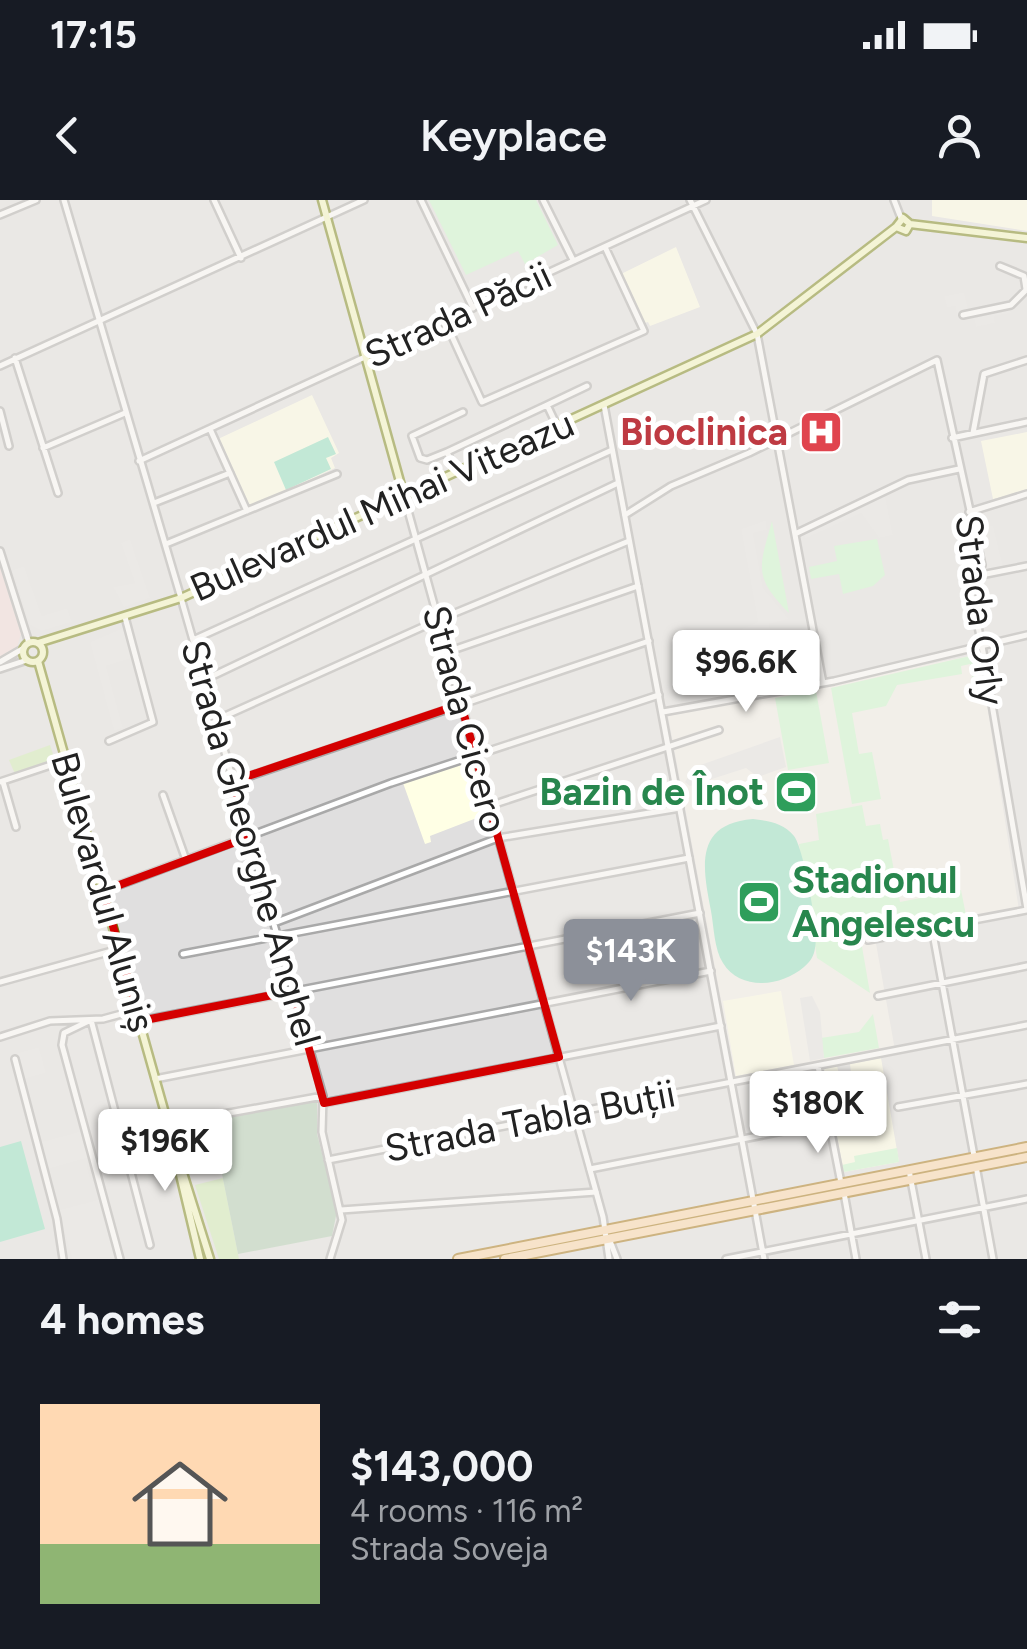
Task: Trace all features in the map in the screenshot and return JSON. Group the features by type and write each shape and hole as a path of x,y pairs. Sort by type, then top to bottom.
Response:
{"main road":[{"name":"Strada Cicero","path":"322,200 404,496"},
{"name":"Bulevardul Mihai Viteazu","path":"30,645 60,639 181,598 758,334 896,228 901,218 910,224 1027,238"},
{"name":"Bulevardul Mihai Viteazu","path":"896,228 904,232 910,224"},
{"name":"Bulevardul Mihai Viteazu","path":"27,660 40,658 60,639"},
{"path":"30,645 40,658"},
{"path":"27,660 30,645"},
{"name":"Bulevardul Aluniș","path":"40,658 155,1079 210,1259"},
{"name":"Bulevardul Aluniș","path":"168,1124 200,1259"},
{"path":"975,1162 1027,1147"},
{"path":"458,1259 975,1162 1027,1156"},
{"path":"505,1259 607,1234"}],"street":[{"path":"0,215 36,200"},
{"name":"Strada Gheorghe Anghel","path":"64,200 310,1047 323,1099 322,1132 341,1210 330,1259"},
{"path":"214,200 241,258"},
{"path":"0,366 364,200"},
{"path":"421,200 473,308"},
{"path":"543,200 574,261"},
{"name":"Strada Păcii","path":"139,462 692,203 706,200"},
{"path":"894,200 901,218"},
{"path":"692,203 758,334 824,683"},
{"path":"445,321 482,402 644,331 605,247"},
{"path":"963,315 1011,305 1026,289 1024,276 1000,266"},
{"path":"16,358 58,493"},
{"name":"Strada Orly","path":"624,515 664,490 936,360 981,575 972,592 1027,909"},
{"path":"974,433 979,382 984,374 1026,360 1027,369"},
{"path":"463,412 412,436 420,458 427,460 447,452 587,386"},
{"path":"604,404 764,1255"},
{"path":"547,405 556,426"},
{"path":"0,411 9,446"},
{"path":"43,448 125,413"},
{"path":"952,438 1027,422"},
{"path":"210,430 247,511"},
{"path":"193,640 612,450"},
{"path":"447,452 456,472"},
{"path":"797,533 908,480 959,469"},
{"path":"153,503 230,473"},
{"path":"166,544 336,474"},
{"path":"204,680 618,483"},
{"path":"969,512 1027,494"},
{"name":"Strada Cicero","path":"404,496 607,1234 618,1259"},
{"path":"216,720 438,620 630,541"},
{"path":"0,550 30,645"},
{"path":"981,575 1027,566"},
{"path":"447,652 638,586"},
{"path":"109,742 152,722 125,617"},
{"path":"662,712 824,683 1027,635"},
{"path":"233,781 649,642"},
{"name":"Bulevardul Mihai Viteazu","path":"0,665 30,645"},
{"name":"Bulevardul Mihai Viteazu","path":"0,665 27,660"},
{"path":"103,891 475,756 659,695"},
{"path":"489,806 720,730"},
{"path":"16,827 1,782 66,760"},
{"path":"163,796 186,860"},
{"path":"274,923 498,838 680,808"},
{"path":"183,954 689,858"},
{"path":"868,940 1027,909"},
{"path":"140,1022 700,913"},
{"path":"932,928 993,1259"},
{"path":"0,982 120,950"},
{"path":"878,996 1027,966"},
{"path":"155,1079 711,971"},
{"path":"120,1259 62,1044 69,1029 136,1010"},
{"path":"0,1037 50,1021 91,1020"},
{"path":"91,1020 150,1245"},
{"name":"Strada Tabla Buții","path":"328,1160 1027,1025"},
{"path":"168,1124 559,1058 721,1026"},
{"path":"15,1059 58,1219 63,1259"},
{"path":"818,1066 856,1259"},
{"path":"898,1107 1027,1084"},
{"path":"590,1169 829,1122"},
{"path":"910,1174 926,1259"},
{"path":"341,1210 596,1192"},
{"path":"726,1259 764,1255 1027,1199"},
{"name":"Strada Cicero","path":"607,1234 609,1259"}],"highlighted area":[{"path":"461,704 559,1057 324,1103 293,991 140,1021 103,891 249,837 233,781"}],"shaded area":[{"path":"0,200 1027,200 1027,1259 0,1259 0,659 21,634 0,567","holes":["979,654 1019,910 875,938 895,1050 736,1080 668,716"]},
{"path":"932,200 1027,200 1027,231 932,216"},
{"path":"676,247 700,307 650,326 648,322 642,324 619,275"},
{"path":"964,292 968,308 1008,300 1011,313 994,316 995,323 976,327 973,313 957,316 955,306 947,308 944,296"},
{"path":"312,395 339,453 331,458 335,468 250,507 218,439"},
{"path":"1027,432 1027,491 993,499 981,441"},
{"path":"883,486 893,535 879,538 861,513 805,539 802,524"},
{"path":"980,508 985,527 993,525 1004,570 986,574 971,511"},
{"path":"766,520 767,530 753,533 763,588 789,619 769,624 773,645 746,651 744,642 723,648 720,638 758,622 741,529"},
{"path":"130,539 150,598 124,607 113,587 135,583 121,543"},
{"path":"24,566 42,616 67,608 72,622 42,631 30,625 12,570"},
{"path":"0,567 21,634 16,651 0,659"},
{"path":"125,627 132,658 106,666 123,728 114,731 90,642"},
{"path":"688,633 693,653 677,659 672,636"},
{"path":"704,649 709,674 698,676 693,653"},
{"path":"780,737 786,767 758,777 746,768 690,786 685,782 695,767"},
{"path":"472,760 487,814 430,836 431,842 425,844 403,783"},
{"path":"781,991 794,1065 736,1076 723,1001"},
{"path":"812,996 820,1012 824,1058 810,1061 800,998"},
{"path":"39,1047 46,1073 24,1079 17,1053"},
{"path":"881,1058 899,1162 844,1172 824,1068 837,1066 839,1074 851,1072 850,1064"},
{"path":"317,1100 317,1134 337,1211 332,1236 238,1254 211,1119"},
{"path":"82,1131 90,1157 48,1169 41,1142"},
{"path":"101,1199 117,1257 72,1259 59,1210"}],"green space":[{"path":"429,200 536,200 558,245 525,264 518,251 466,275"},
{"path":"328,437 336,454 326,458 331,469 286,490 274,462"},
{"path":"772,521 789,613 769,590 762,571"},
{"path":"877,539 885,575 873,586 843,594 839,574 811,579 809,567 837,561 834,546"},
{"path":"974,655 979,686 974,687 970,664 961,666 962,674 897,685 886,706 852,713 859,754 872,752 881,799 852,804 831,688"},
{"path":"816,691 829,763 788,770 775,698"},
{"path":"50,745 55,760 15,774 9,760"},
{"path":"862,805 866,826 880,824 883,840 888,839 900,902 961,890 966,915 860,935 870,993 817,958 799,844 819,840 816,814"},
{"name":"Stadionul Angelescu","path":"753,819 781,825 794,836 813,909 813,956 795,974 773,982 750,982 730,972 723,963 706,880 706,851 711,839 734,823"},
{"path":"873,1014 879,1048 824,1058 821,1038 859,1032"},
{"path":"21,1141 45,1229 0,1242 0,1147"},
{"path":"897,1148 899,1162 844,1172 842,1165 855,1162 854,1156"},
{"path":"223,1178 239,1259 219,1259 195,1185"}],"place":[{"name":"Bioclinica","path":"821,432"},
{"name":"Bazin de Înot","path":"796,792"},
{"name":"Stadionul Angelescu","path":"759,902"}]}
